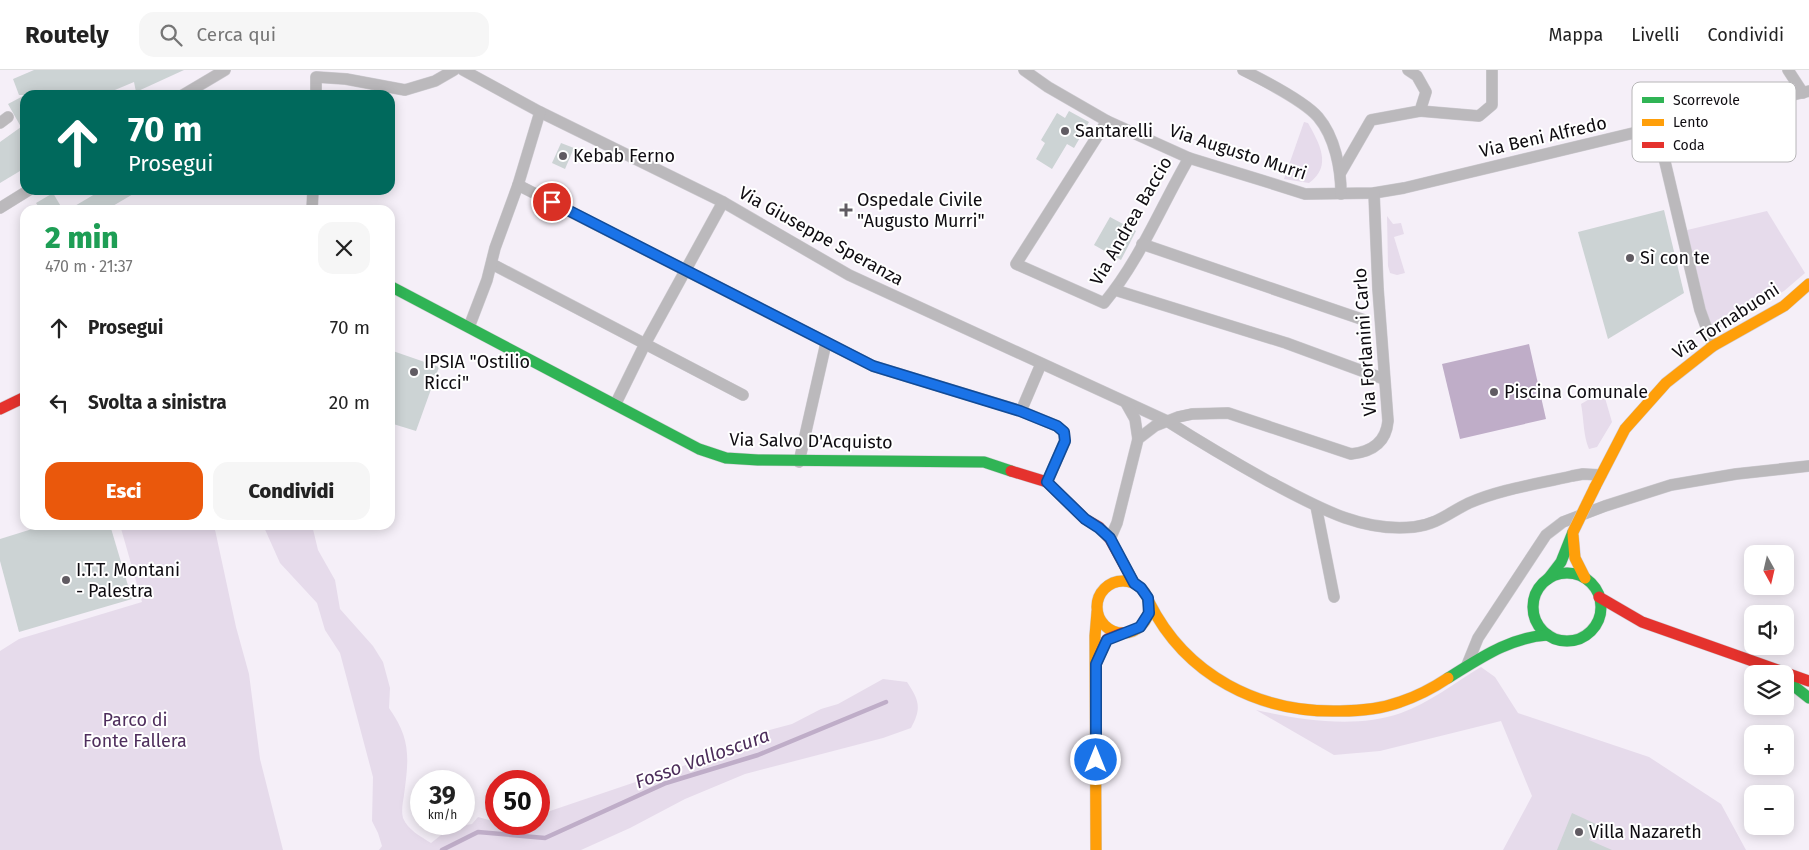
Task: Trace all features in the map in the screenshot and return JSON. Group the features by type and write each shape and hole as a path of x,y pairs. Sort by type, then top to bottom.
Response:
{"main road":[{"name":"Via Tornabuoni","path":"1548,579 1561,562 1573,532 1625,429 1666,383 1713,346 1784,306 1809,284"},
{"name":"Via Salvo D'Acquisto","path":"395,289 616,403 699,449 726,458 799,462 912,460 984,462 1047,482 1089,521"},
{"name":"Via Salvo D'Acquisto","path":"395,294 430,308"},
{"path":"0,409 20,399"},
{"path":"1089,521 1110,538 1134,583 1144,591 1170,636 1208,670 1238,692 1276,704 1312,710 1346,711 1387,707 1419,695 1510,643 1530,636 1548,635"},
{"path":"1089,521 1107,550 1110,575 1098,598 1097,612 1096,850"},
{"path":"1573,532 1575,558 1585,578 1591,583 1599,596 1642,622 1760,665"},
{"path":"1510,643 1533,609 1534,598 1539,587 1548,579 1566,573 1585,578"},
{"path":"1110,575 1134,583"},
{"path":"1533,609 1541,628 1548,635 1571,640 1589,632 1596,624 1600,616 1599,596"},
{"path":"1136,630 1147,618 1149,602"},
{"path":"1097,612 1104,625 1122,633"},
{"path":"1596,624 1612,620 1642,622"},
{"path":"1096,664 1107,640 1122,633 1136,630 1153,631 1170,636"},
{"path":"1794,676 1809,681"},
{"path":"1794,686 1809,698"}],"street":[{"path":"191,90 224,70"},
{"path":"316,90 316,77 346,79 405,90 436,81 454,70"},
{"name":"Via Giuseppe Speranza","path":"464,70 540,112 723,202 849,275 1167,421 1216,452 1316,506 1346,519 1379,526 1415,527 1443,520 1468,504 1489,496 1572,476 1583,474 1601,475"},
{"name":"Via Augusto Murri","path":"1024,70 1048,87 1107,121 1189,158 1305,194 1341,194"},
{"path":"1244,70 1302,105 1318,117 1328,135 1341,172 1341,194"},
{"path":"1408,70 1417,76 1426,92 1420,111"},
{"path":"1341,172 1371,120 1420,111 1479,116 1492,105 1492,70"},
{"path":"1788,70 1806,92"},
{"path":"469,327 492,264 495,248 518,185 540,112"},
{"name":"Via Andrea Baccio","path":"1107,121 1016,264 1104,302 1115,290 1189,158"},
{"name":"Via Beni Alfredo","path":"1341,194 1374,193 1404,188 1632,134"},
{"path":"1665,162 1700,310 1713,346"},
{"path":"518,185 873,366 1020,411 1057,426 1064,432 1065,441 1047,482"},
{"name":"Via Forlanini Carlo","path":"1167,421 1192,414 1228,413 1351,454 1364,453 1376,446 1387,430 1388,421 1374,193"},
{"path":"0,208 21,195"},
{"path":"616,403 645,344 723,202"},
{"path":"1142,244 1364,320"},
{"path":"492,264 743,395"},
{"path":"1115,290 1286,343 1384,379"},
{"path":"799,462 826,343"},
{"path":"1020,411 1040,364"},
{"path":"1110,538 1117,523 1138,439 1135,419 1126,403"},
{"path":"1138,439 1155,426 1167,421"},
{"path":"1466,668 1478,638 1550,530 1562,522 1671,485 1736,474 1809,466"},
{"path":"1316,506 1334,597"}],"green space":[{"path":"1304,122 1308,123 1322,154 1321,169 1309,183 1284,179"},
{"path":"1767,211 1805,273 1784,291 1716,330 1711,331 1683,231"},
{"path":"1387,216 1393,224 1401,223 1404,234 1394,237 1405,273 1397,275 1390,273 1388,266"},
{"path":"1603,391 1612,422 1597,447 1589,449 1581,404"},
{"name":"Parco di Fonte Fallera","path":"121,530 215,530 236,627 249,674 260,759 283,850 0,850 0,651 19,639 142,602"},
{"path":"265,530 313,530 318,550 335,580 340,609 373,646 383,662 390,688 389,708 401,729 407,749 407,770 402,806 403,818 410,828 410,835 419,835 431,843 441,835 475,835 475,820 478,817 485,819 485,835 550,835 550,811 727,751 751,735 792,724 821,709 838,704 883,679 907,682 918,704 917,715 911,728 883,738 745,774 685,799 630,828 581,850 379,850 382,846 372,821 373,777 340,653 325,630 317,603 280,563"},
{"path":"1481,667 1495,677 1518,713 1649,757 1721,804 1746,850 1503,850 1532,796 1501,721 1380,751 1334,755 1256,710 1310,720 1347,722 1383,718 1422,704"}],"shaded area":[{"name":"Piscina Comunale","path":"1529,344 1546,419 1460,439 1442,364"}],"building":[{"path":"34,70 184,70 140,90 136,90 134,82 115,90 20,90 19,95 13,79"},
{"path":"20,98 20,125 8,104"},
{"name":"Santarelli","path":"1069,111 1089,122 1074,148 1067,144 1052,169 1036,159 1045,143 1041,140 1057,113 1065,118"},
{"path":"20,128 20,171 0,183 0,142"},
{"name":"Kebab Ferno","path":"561,143 574,148 565,169 552,163"},
{"path":"50,195 54,195 60,205 37,205 36,203"},
{"path":"93,195 132,195 114,205 76,205"},
{"name":"Sì con te","path":"1664,210 1684,293 1608,339 1578,232"},
{"path":"1110,217 1136,231 1121,260 1094,245"},
{"path":"395,352 439,367 416,431 395,425"},
{"name":"I.T.T. Montani - Palestra","path":"29,530 111,530 132,599 19,632 0,561 0,539"},
{"name":"Villa Nazareth","path":"1572,813 1596,824 1589,840 1612,850 1557,850"}],"waterway":[{"name":"Fosso Valloscura","path":"442,850 478,832 545,838 666,783 758,755 886,702"}],"traffic: fast":[{"path":"395,289 699,449 726,458 758,460 984,462 1011,471"},
{"path":"1548,579 1561,562 1573,532"},
{"path":"1567,573 1580,576 1591,583 1598,594 1601,607 1598,620 1591,631 1580,638 1567,641 1554,638 1543,631 1536,620 1533,607 1536,594 1543,583 1554,576 1567,573"},
{"path":"1448,678 1508,644 1548,635"},
{"path":"1794,686 1809,698"}],"traffic: slow":[{"path":"1595,487 1625,429 1666,383 1713,346 1784,306 1809,284"},
{"path":"1573,532 1595,487"},
{"path":"1573,535 1575,558 1585,578"},
{"path":"1118,581 1128,581 1142,588 1149,602 1149,607 1149,612 1142,626 1128,633 1118,633 1108,629 1101,622 1097,612 1097,602 1101,592 1108,585 1118,581"},
{"path":"1149,602 1165,628 1183,651 1204,670 1228,685 1254,697 1281,705 1310,710 1340,711 1378,708 1413,697 1448,678"},
{"path":"1096,850 1095,636 1097,612"}],"traffic: jam":[{"path":"0,409 20,399"},
{"path":"1011,471 1047,482 1085,519 1099,527 1110,539 1134,583"},
{"path":"1599,597 1642,622 1809,681"},
{"path":"1098,659 1107,639 1122,633"}],"place":[{"name":"Santarelli","path":"1065,131"},
{"name":"Kebab Ferno","path":"563,156"},
{"name":"Ospedale Civile \"Augusto Murri\"","path":"846,210"},
{"name":"Sì con te","path":"1630,258"},
{"name":"IPSIA \"Ostilio Ricci\"","path":"414,372"},
{"name":"Piscina Comunale","path":"1494,392"},
{"name":"I.T.T. Montani - Palestra","path":"66,580"},
{"name":"Villa Nazareth","path":"1579,832"}],"route":[{"path":"552,202 873,366 1020,411 1057,426 1064,432 1065,441 1047,482 1085,519 1110,538 1134,583 1144,591 1149,602 1149,613 1144,623 1136,630 1122,633 1107,640 1096,664 1096,760"}]}
